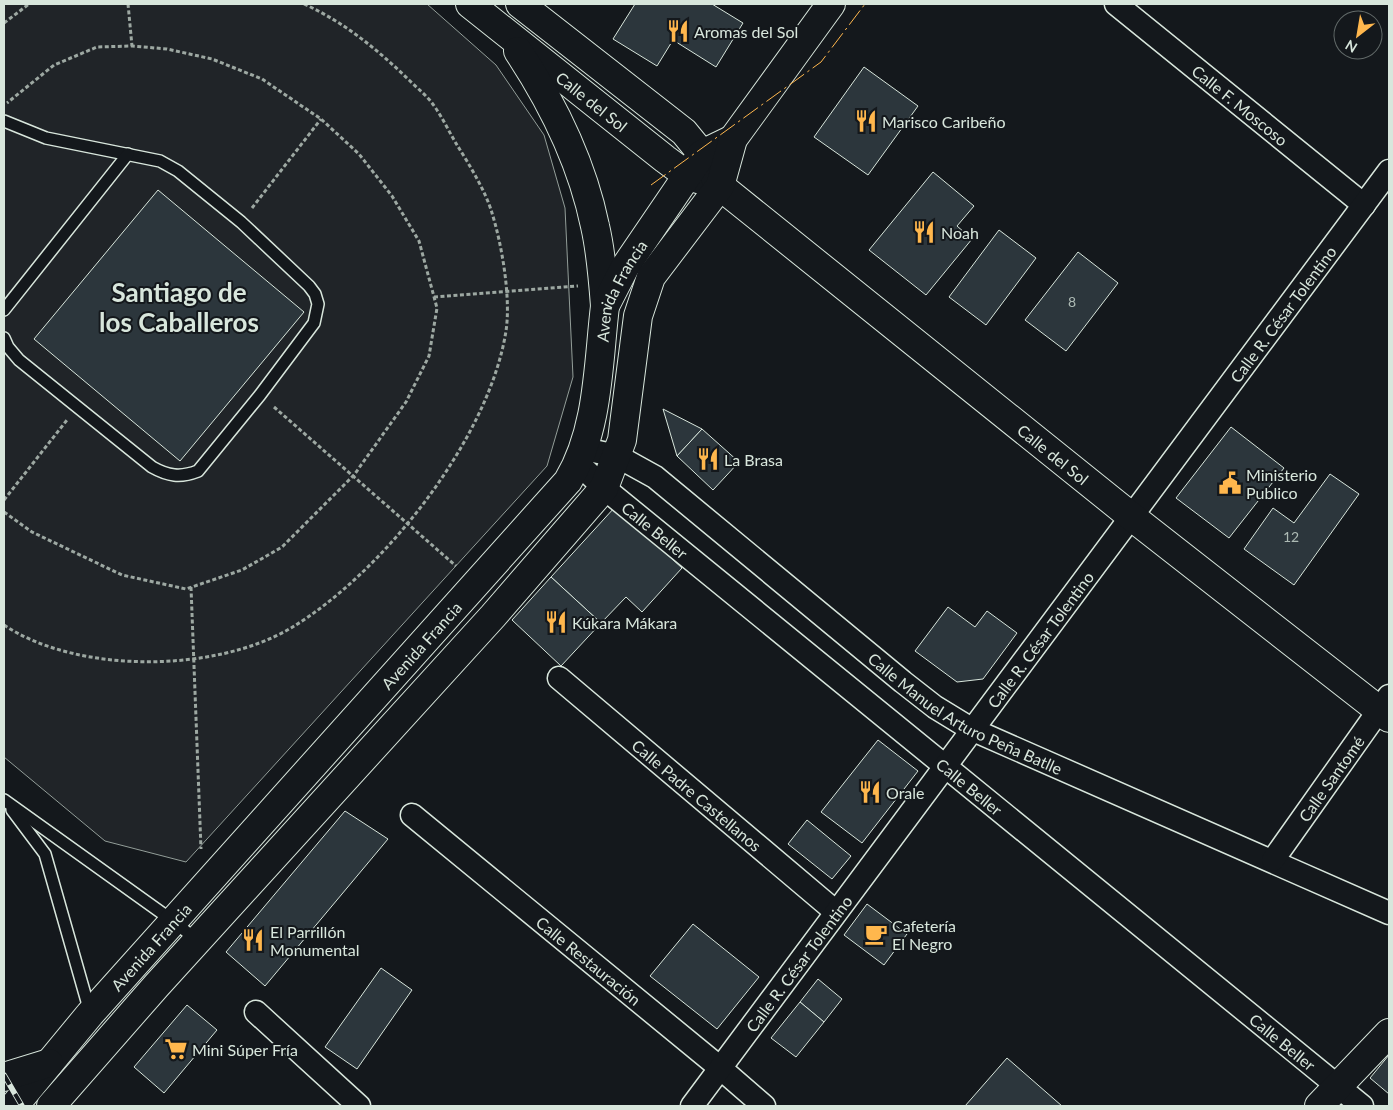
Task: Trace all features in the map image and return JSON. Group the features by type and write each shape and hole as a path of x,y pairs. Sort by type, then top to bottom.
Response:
{"main road":[{"name":"Calle del Sol","path":"470,4 695,165 1132,516 1386,708"},
{"name":"Calle del Sol","path":"520,4 684,132 695,165"},
{"name":"Avenida Francia","path":"14,1106 90,1014 474,583 556,495 581,456 590,423 604,295 695,165 733,139 831,4"},
{"path":"503,29 543,88 574,156 596,227 604,295"},
{"name":"Avenida Francia","path":"51,1106 493,616 604,488 622,440 638,316 645,289 656,270 720,186 733,139"},
{"path":"1319,1106 1389,1033"},
{"path":"4,1077 49,1063"}],"street":[{"name":"Calle F. Moscoso","path":"1116,4 1364,204"},
{"name":"Calle R. César Tolentino","path":"692,1106 971,729 1389,171"},
{"name":"Calle Manuel Arturo Peña Batlle","path":"581,456 617,456 655,477 935,707 971,729 1389,913"},
{"name":"Calle Beller","path":"581,456 604,488 943,767 1362,1106"},
{"name":"Calle Padre Castellanos","path":"559,678 836,912"},
{"name":"Calle Santomé","path":"1272,860 1386,708"},
{"name":"Calle Restauración","path":"412,815 720,1067 764,1106"},
{"path":"256,1012 358,1106"}],"lane":[{"path":"4,121 46,138 160,161 178,171 241,222 310,286 318,304 314,323 260,395 198,471 186,475 163,473 152,467 76,408 20,360 8,347 4,338"},
{"path":"4,310 128,154"},
{"path":"4,801 173,921 198,941"},
{"path":"4,801 45,854 90,1014"}],"path":[{"path":"4,23 29,4"},
{"path":"128,4 132,46"},
{"path":"4,625 21,636 78,655 141,662 194,659 246,646 289,629 335,597 408,522 439,482 470,431 493,383 506,330 506,292 492,211 462,153 432,103 382,54 324,13 304,4"},
{"path":"4,106 54,66 97,47 132,46 167,49 212,59 262,79 321,119 359,154 392,196 419,240 437,308 429,356 406,402 354,475 282,547 242,570 186,589 122,575 32,532 4,512"},
{"path":"241,222 321,119"},
{"path":"434,297 506,292 604,295"},
{"path":"260,395 408,522 474,583"},
{"path":"4,500 76,408"},
{"path":"191,587 202,888"}],"shaded area":[{"path":"4,4 427,4 496,65 544,135 565,208 573,377 547,466 186,862 105,841 4,757"}],"building":[{"name":"Aromas del Sol","path":"635,4 712,4 743,23 716,67 673,40 657,66 613,39"},
{"name":"Marisco Caribeño","path":"864,67 918,106 868,175 814,137"},
{"name":"Noah","path":"933,172 974,206 957,226 972,239 926,295 869,250"},
{"path":"158,190 304,312 180,461 34,339"},
{"path":"999,230 1036,258 986,325 949,297"},
{"path":"1078,252 1118,283 1066,351 1025,320"},
{"path":"663,409 702,429 677,456"},
{"name":"Ministerio Publico","path":"1231,427 1284,468 1229,538 1176,498"},
{"name":"La Brasa","path":"702,429 739,462 713,490 677,456"},
{"path":"1330,474 1359,494 1294,585 1244,549 1273,508 1294,523"},
{"path":"615,507 682,568 642,612 626,597 601,623 551,577"},
{"name":"Kúkara Mákara","path":"551,577 601,623 561,666 512,620"},
{"path":"948,607 975,627 987,611 1017,633 983,679 957,682 915,651"},
{"name":"Orale","path":"878,740 918,771 862,843 821,812"},
{"path":"345,811 388,839 265,986 226,952"},
{"path":"807,820 851,856 832,879 788,844"},
{"name":"Cafetería El Negro","path":"867,904 907,934 884,965 844,935"},
{"path":"693,924 759,977 717,1029 650,976"},
{"path":"381,968 412,990 357,1069 325,1047"},
{"path":"818,979 842,999 824,1022 800,1002"},
{"path":"800,1002 824,1022 796,1057 771,1038"},
{"name":"Mini Súper Fría","path":"187,1005 217,1030 164,1093 134,1067"},
{"path":"1389,1055 1389,1094 1370,1078"},
{"path":"1007,1058 1062,1106 965,1106"}],"railway":[{"path":"4,1075 22,1106"}],"power":[{"path":"651,185 821,62 865,4"}],"place":[{"name":"Aromas del Sol","path":"678,31"},
{"name":"Marisco Caribeño","path":"866,121"},
{"name":"Noah","path":"924,232"},
{"name":"La Brasa","path":"708,459"},
{"name":"Ministerio Publico","path":"1230,483"},
{"name":"Kúkara Mákara","path":"556,622"},
{"name":"Orale","path":"870,792"},
{"name":"Cafetería El Negro","path":"876,934"},
{"name":"El Parrillón Monumental","path":"253,940"},
{"name":"Mini Súper Fría","path":"176,1049"}],"district":[{"name":"Santiago de los Caballeros","path":"179,307"}]}
